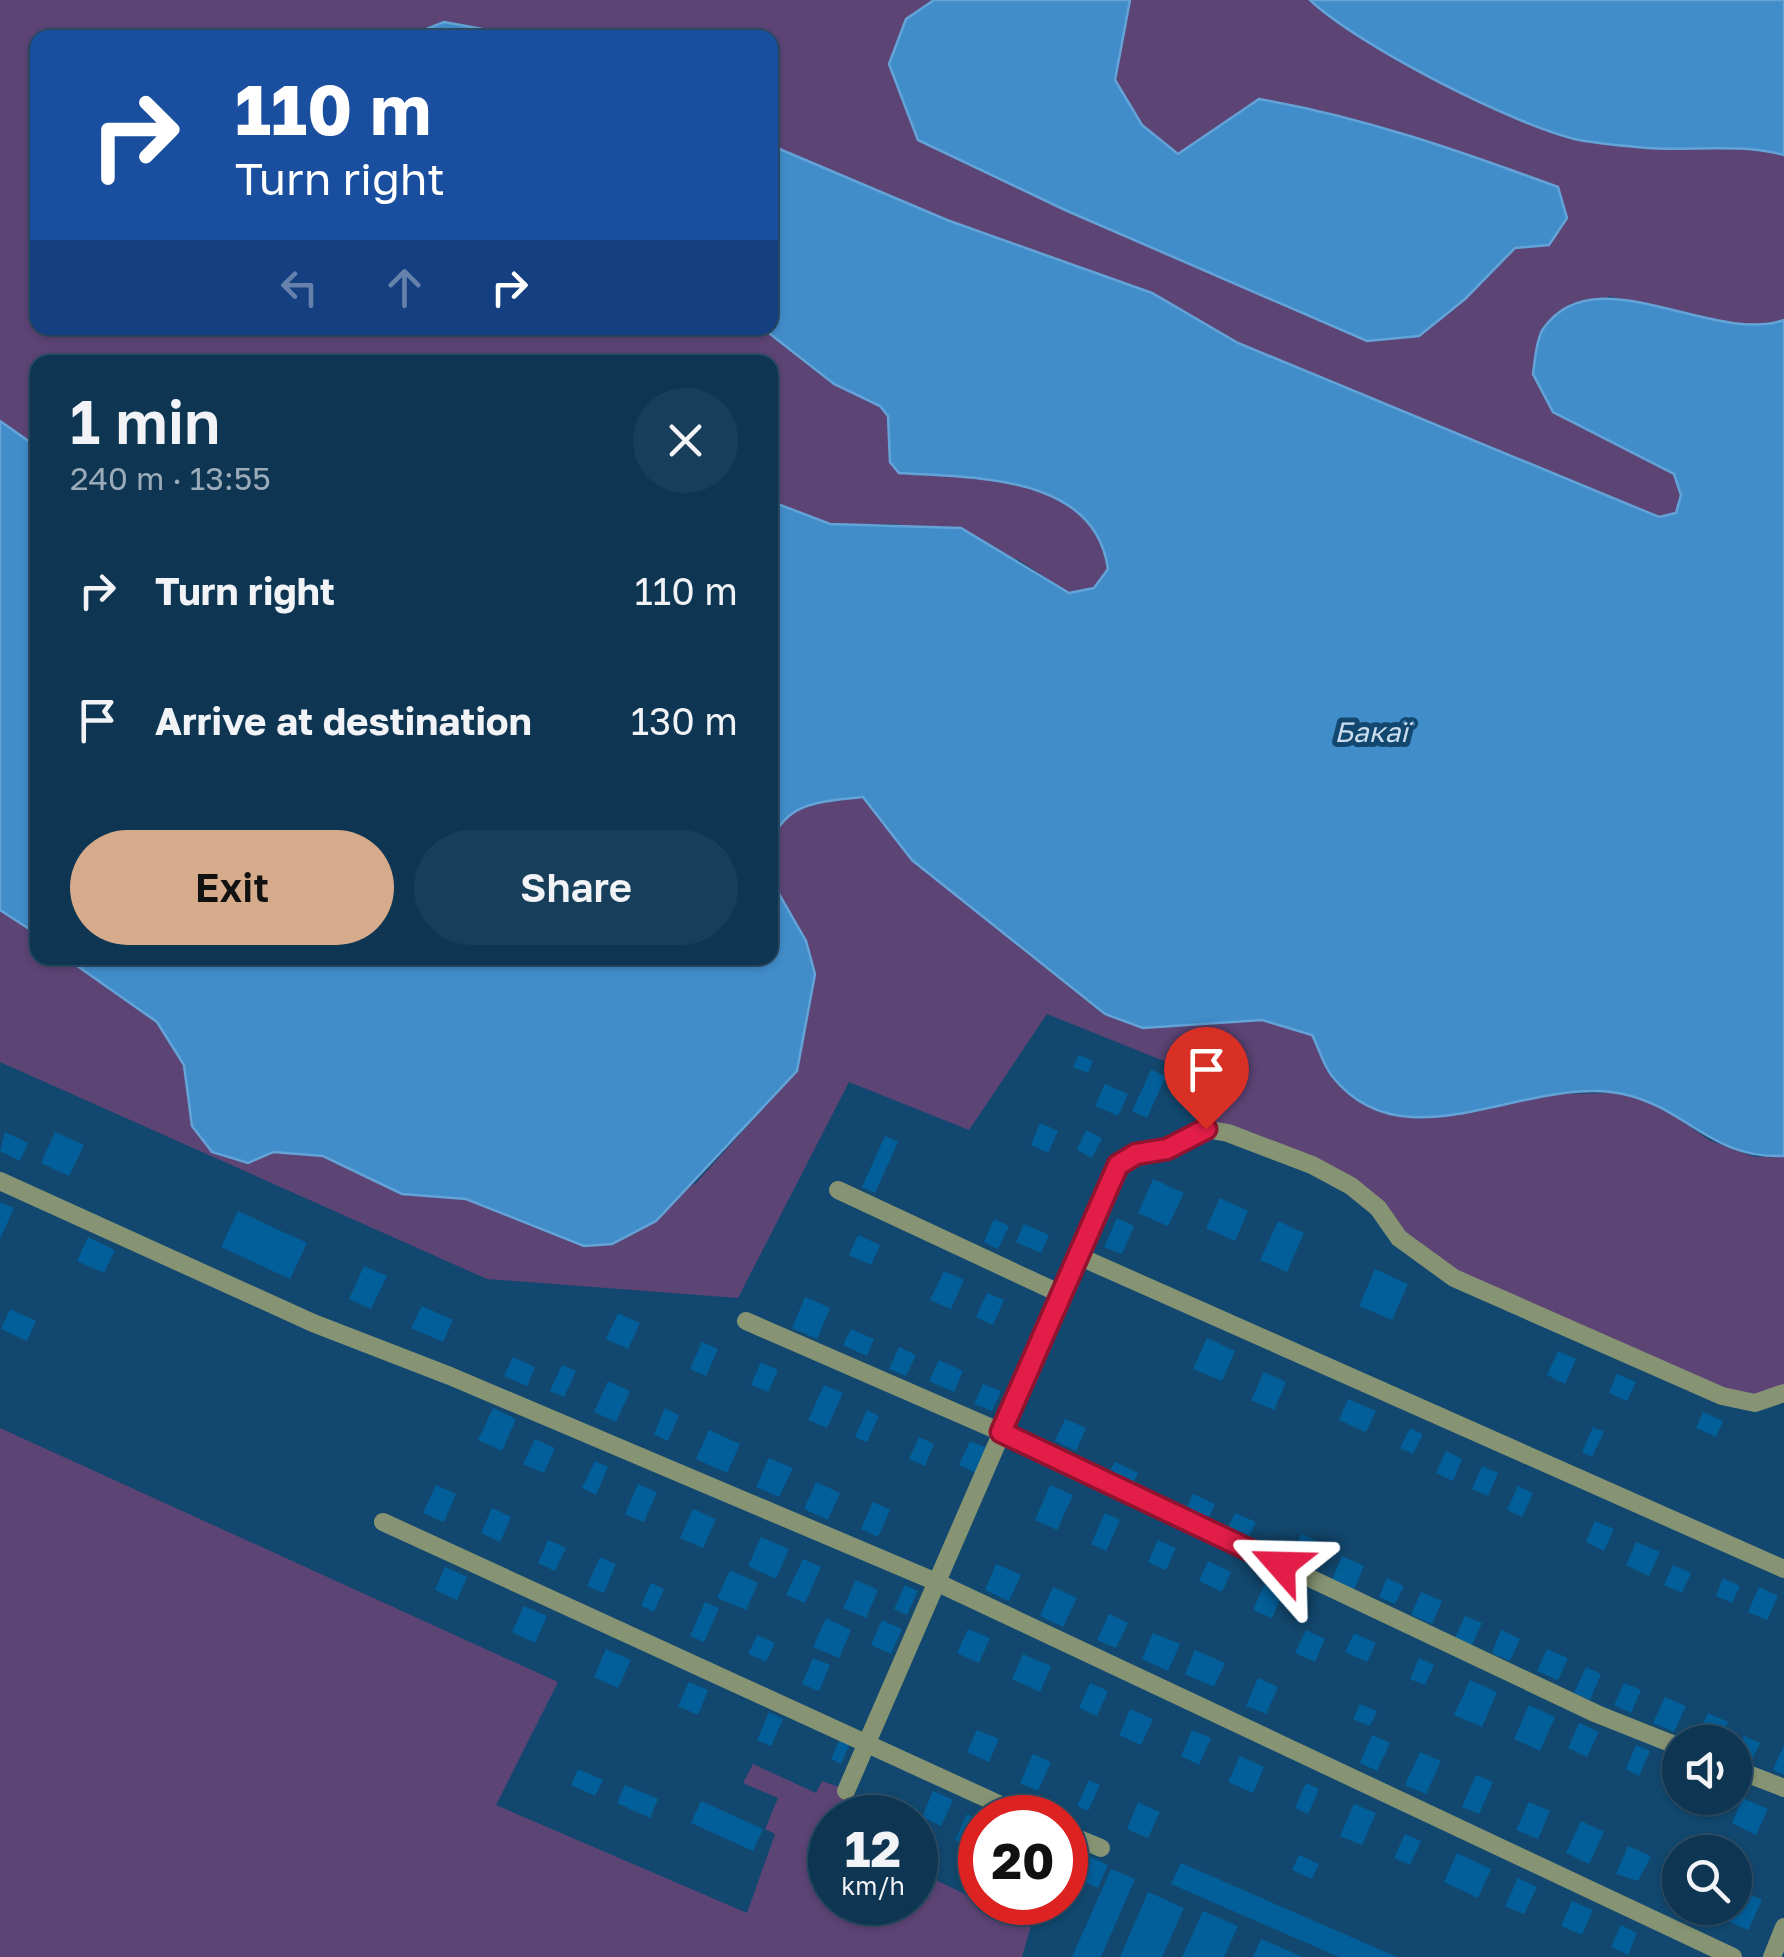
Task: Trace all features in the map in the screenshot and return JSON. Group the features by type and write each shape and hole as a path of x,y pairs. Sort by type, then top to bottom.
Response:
{"lane":[{"path":"846,1791 1118,1165 1126,1158 1167,1149 1206,1129 1228,1133 1312,1165 1351,1186 1424,1258 1508,1304 1722,1396 1755,1403 1784,1393"},
{"path":"0,1181 313,1323 450,1376 934,1581 1733,1957"},
{"path":"838,1190 1063,1295"},
{"path":"1078,1256 1784,1569"},
{"path":"746,1321 1001,1432 1596,1714 1662,1740"},
{"path":"383,1522 981,1795"},
{"path":"1752,1775 1784,1788"},
{"path":"1088,1843 1101,1848"},
{"path":"1772,1957 1784,1927"}],"shaded area":[{"path":"0,0 934,0 906,19 918,140 1065,210 1367,341 1419,336 1465,299 1515,248 1259,99 1178,154 1142,125 1115,80 1130,0 1310,0 1399,61 1551,132 1622,146 1750,149 1784,155 1784,320 1743,328 1609,296 1553,412 1674,474 1681,495 1676,513 1659,517 1238,343 1152,293 947,220 778,148 778,30 481,30 444,22 425,30 30,30 30,335 774,335 834,384 880,406 888,416 890,462 899,473 995,481 1056,498 1080,515 1098,538 1108,569 1094,588 1069,593 1017,559 896,524 830,524 778,504 778,355 30,355 30,442 0,421"},
{"path":"863,797 912,860 1105,1014 1143,1028 1262,1020 1312,1035 1330,1074 1352,1097 1420,1119 1552,1094 1619,1093 1659,1105 1709,1140 1755,1157 1784,1156 1784,1393 1755,1403 1454,1278 1351,1186 1206,1129 1164,1061 1047,1014 969,1130 849,1082 738,1298 487,1279 0,1062 0,910 30,929 30,965 76,965 157,1022 184,1065 192,1126 248,1163 273,1152 323,1156 402,1194 466,1199 584,1246 696,1183 797,1071 806,941 778,898 778,825 811,803"},
{"path":"0,1428 558,1682 496,1805 747,1913 775,1834 765,1829 778,1798 743,1783 753,1764 816,1793 822,1781 855,1793 808,1795 808,1925 938,1925 938,1881 958,1891 958,1925 1031,1926 1022,1957 0,1957"}],"water":[{"path":"934,0 1130,0 1115,80 1142,125 1178,154 1259,99 1373,125 1558,187 1567,218 1549,245 1515,248 1465,299 1419,336 1367,341 1065,210 918,140 889,64 906,19"},
{"path":"1310,0 1784,0 1784,155 1750,149 1622,146 1551,132 1399,61"},
{"path":"444,22 488,30 424,30"},
{"name":"Бакаї","path":"778,148 947,220 1152,293 1238,343 1659,517 1676,513 1681,495 1674,474 1553,412 1533,374 1543,329 1565,308 1592,299 1623,300 1723,321 1755,324 1784,320 1784,1156 1737,1150 1665,1110 1623,1094 1586,1091 1431,1117 1395,1115 1362,1103 1332,1076 1312,1035 1262,1020 1143,1028 1105,1014 912,860 863,797 808,806 786,818 778,828 778,504 830,524 961,528 1069,593 1094,588 1108,569 1098,538 1080,515 1056,498 995,481 899,473 890,462 888,416 880,406 834,384 771,335 778,335"},
{"path":"0,421 30,442 30,929 0,910"},
{"path":"778,892 806,941 815,974 797,1071 656,1221 612,1244 584,1246 466,1199 402,1194 323,1156 273,1152 248,1163 212,1152 192,1126 184,1065 157,1022 76,965 778,965"}],"building":[{"path":"1079,1055 1093,1061 1088,1073 1073,1067"},
{"path":"1151,1070 1166,1076 1147,1118 1132,1111"},
{"path":"1105,1084 1128,1094 1118,1116 1095,1106"},
{"path":"1040,1123 1058,1131 1048,1153 1031,1145"},
{"path":"1086,1130 1102,1138 1092,1158 1077,1150"},
{"path":"5,1132 28,1143 20,1161 0,1151"},
{"path":"55,1132 84,1145 69,1176 41,1163"},
{"path":"885,1136 898,1142 875,1193 862,1187"},
{"path":"1153,1179 1184,1193 1168,1226 1138,1213"},
{"path":"1220,1198 1248,1211 1235,1241 1206,1228"},
{"path":"0,1202 14,1208 0,1239"},
{"path":"238,1211 307,1243 290,1279 221,1247"},
{"path":"1117,1218 1134,1226 1122,1254 1104,1247"},
{"path":"994,1219 1009,1226 998,1249 984,1242"},
{"path":"1278,1221 1304,1233 1287,1272 1260,1260"},
{"path":"1024,1224 1049,1235 1041,1253 1016,1242"},
{"path":"858,1235 880,1245 871,1265 849,1255"},
{"path":"88,1237 115,1250 104,1273 77,1261"},
{"path":"364,1266 387,1276 371,1309 349,1299"},
{"path":"1375,1269 1408,1284 1392,1320 1359,1306"},
{"path":"944,1271 964,1280 951,1309 930,1300"},
{"path":"987,1293 1004,1300 993,1325 976,1317"},
{"path":"805,1297 830,1308 817,1339 792,1328"},
{"path":"422,1306 453,1320 443,1342 411,1328"},
{"path":"10,1309 36,1321 27,1341 1,1329"},
{"path":"618,1313 640,1323 628,1349 606,1339"},
{"path":"851,1329 874,1339 867,1356 843,1345"},
{"path":"1207,1338 1235,1351 1222,1381 1193,1369"},
{"path":"702,1342 718,1349 706,1376 690,1369"},
{"path":"899,1347 916,1355 906,1376 889,1369"},
{"path":"1558,1351 1576,1359 1565,1384 1547,1375"},
{"path":"513,1357 535,1367 527,1386 504,1376"},
{"path":"939,1360 963,1371 954,1392 929,1381"},
{"path":"761,1362 778,1370 768,1392 751,1385"},
{"path":"562,1365 576,1371 564,1397 550,1391"},
{"path":"1264,1372 1286,1382 1274,1410 1251,1400"},
{"path":"1617,1374 1636,1382 1627,1401 1609,1393"},
{"path":"608,1381 630,1391 616,1422 594,1412"},
{"path":"983,1384 1001,1391 992,1411 974,1404"},
{"path":"824,1385 843,1393 827,1428 808,1420"},
{"path":"1348,1399 1376,1411 1366,1432 1339,1420"},
{"path":"493,1408 516,1419 502,1451 478,1440"},
{"path":"665,1408 679,1415 668,1441 654,1434"},
{"path":"867,1410 879,1416 867,1442 855,1437"},
{"path":"1703,1412 1723,1421 1716,1437 1696,1428"},
{"path":"1065,1419 1086,1428 1076,1451 1055,1441"},
{"path":"1593,1427 1604,1432 1592,1457 1582,1452"},
{"path":"1410,1428 1423,1434 1413,1454 1400,1448"},
{"path":"709,1430 740,1444 727,1473 696,1459"},
{"path":"919,1437 934,1444 925,1466 909,1459"},
{"path":"535,1439 555,1448 544,1473 523,1464"},
{"path":"970,1441 987,1448 976,1473 959,1465"},
{"path":"1446,1451 1462,1459 1453,1481 1436,1473"},
{"path":"769,1458 793,1468 779,1497 756,1487"},
{"path":"595,1461 608,1467 596,1495 582,1488"},
{"path":"1115,1462 1138,1473 1130,1491 1106,1480"},
{"path":"1482,1466 1498,1473 1488,1496 1472,1489"},
{"path":"816,1482 840,1493 828,1520 804,1509"},
{"path":"638,1484 657,1492 644,1522 625,1514"},
{"path":"436,1485 456,1494 444,1522 423,1513"},
{"path":"1050,1485 1073,1495 1057,1530 1035,1520"},
{"path":"1518,1486 1533,1493 1522,1517 1507,1510"},
{"path":"1193,1494 1215,1504 1207,1522 1185,1512"},
{"path":"873,1502 890,1510 878,1537 861,1529"},
{"path":"492,1508 511,1517 500,1542 481,1533"},
{"path":"693,1509 716,1519 703,1548 680,1538"},
{"path":"1105,1513 1120,1520 1106,1551 1091,1544"},
{"path":"1235,1513 1256,1522 1246,1543 1225,1534"},
{"path":"1595,1521 1614,1529 1604,1551 1586,1542"},
{"path":"1301,1534 1319,1542 1308,1566 1291,1558"},
{"path":"761,1537 789,1549 776,1579 748,1566"},
{"path":"548,1540 566,1548 555,1571 538,1563"},
{"path":"1158,1540 1176,1548 1166,1570 1148,1562"},
{"path":"1636,1542 1660,1552 1649,1576 1626,1565"},
{"path":"1342,1556 1364,1566 1353,1592 1331,1582"},
{"path":"600,1557 616,1564 604,1593 587,1586"},
{"path":"803,1559 821,1567 805,1603 786,1595"},
{"path":"1208,1561 1231,1572 1222,1592 1199,1581"},
{"path":"996,1564 1021,1575 1009,1601 985,1590"},
{"path":"1673,1565 1691,1573 1682,1593 1664,1585"},
{"path":"445,1567 467,1577 457,1600 435,1590"},
{"path":"730,1570 758,1583 746,1610 717,1598"},
{"path":"1387,1578 1404,1586 1395,1604 1379,1597"},
{"path":"1723,1578 1740,1586 1732,1603 1716,1596"},
{"path":"856,1580 878,1590 866,1618 843,1608"},
{"path":"651,1583 664,1589 654,1612 641,1606"},
{"path":"905,1585 918,1591 907,1615 894,1609"},
{"path":"1264,1585 1283,1593 1272,1618 1253,1610"},
{"path":"1053,1587 1077,1598 1063,1627 1040,1616"},
{"path":"1759,1587 1778,1596 1767,1620 1748,1612"},
{"path":"1421,1592 1442,1601 1432,1624 1411,1615"},
{"path":"705,1602 719,1608 704,1642 690,1636"},
{"path":"524,1606 547,1616 535,1643 512,1632"},
{"path":"1109,1614 1128,1623 1116,1648 1097,1640"},
{"path":"1465,1616 1482,1623 1471,1647 1454,1640"},
{"path":"826,1618 851,1630 839,1658 813,1647"},
{"path":"882,1620 902,1629 891,1654 871,1645"},
{"path":"968,1629 990,1638 979,1663 957,1653"},
{"path":"1306,1630 1325,1639 1315,1662 1295,1653"},
{"path":"1501,1630 1520,1639 1510,1661 1492,1653"},
{"path":"1153,1633 1180,1644 1168,1671 1142,1659"},
{"path":"1354,1633 1376,1643 1367,1662 1345,1652"},
{"path":"757,1635 775,1643 766,1662 748,1654"},
{"path":"606,1649 631,1660 618,1688 594,1677"},
{"path":"1547,1649 1568,1658 1558,1680 1537,1671"},
{"path":"1195,1650 1225,1663 1214,1687 1185,1674"},
{"path":"1023,1654 1051,1666 1040,1692 1012,1679"},
{"path":"813,1658 830,1665 819,1691 802,1684"},
{"path":"1419,1658 1434,1665 1425,1685 1410,1679"},
{"path":"1586,1667 1601,1674 1590,1700 1574,1693"},
{"path":"1258,1678 1278,1687 1266,1714 1246,1706"},
{"path":"1470,1680 1497,1692 1482,1727 1454,1715"},
{"path":"689,1682 708,1690 698,1715 678,1706"},
{"path":"1090,1683 1108,1691 1097,1716 1079,1708"},
{"path":"1624,1683 1641,1690 1631,1713 1614,1705"},
{"path":"1665,1697 1686,1706 1677,1725 1662,1727 1653,1723"},
{"path":"1360,1704 1377,1711 1370,1726 1353,1719"},
{"path":"1529,1705 1555,1717 1540,1751 1514,1739"},
{"path":"1130,1709 1153,1719 1141,1745 1119,1735"},
{"path":"769,1712 783,1719 771,1746 757,1740"},
{"path":"1708,1713 1728,1722 1727,1725 1703,1725"},
{"path":"1579,1723 1599,1732 1587,1757 1568,1748"},
{"path":"977,1730 999,1739 989,1762 967,1752"},
{"path":"1192,1730 1211,1738 1199,1765 1181,1756"},
{"path":"842,1734 852,1739 841,1764 831,1759"},
{"path":"1372,1735 1390,1743 1377,1771 1360,1763"},
{"path":"1752,1740 1760,1743 1752,1760"},
{"path":"1636,1745 1650,1751 1639,1776 1626,1769"},
{"path":"1784,1745 1784,1775 1773,1770"},
{"path":"1420,1752 1441,1761 1426,1794 1405,1785"},
{"path":"1033,1754 1051,1762 1038,1791 1020,1783"},
{"path":"1240,1756 1264,1767 1253,1793 1228,1782"},
{"path":"578,1769 603,1780 595,1796 571,1785"},
{"path":"1476,1775 1493,1782 1479,1814 1462,1807"},
{"path":"1089,1780 1100,1785 1088,1811 1088,1795 1082,1795"},
{"path":"1306,1783 1319,1789 1308,1814 1295,1808"},
{"path":"625,1785 658,1799 650,1818 617,1803"},
{"path":"933,1791 953,1800 941,1826 938,1795 931,1795"},
{"path":"701,1801 763,1829 753,1851 691,1823"},
{"path":"1138,1802 1160,1812 1148,1838 1127,1829"},
{"path":"1529,1802 1550,1811 1538,1839 1516,1830"},
{"path":"1752,1802 1768,1809 1756,1835 1732,1823 1736,1815 1752,1815"},
{"path":"1354,1804 1376,1813 1362,1845 1340,1836"},
{"path":"1581,1821 1604,1832 1589,1864 1566,1853"},
{"path":"1405,1834 1421,1841 1410,1865 1394,1858"},
{"path":"1628,1846 1651,1856 1638,1881 1616,1874"},
{"path":"1457,1853 1491,1869 1478,1898 1444,1882"},
{"path":"1299,1855 1319,1864 1312,1879 1292,1870"},
{"path":"1088,1856 1108,1865 1098,1888 1088,1883"},
{"path":"1181,1863 1397,1957 1339,1957 1171,1884"},
{"path":"1111,1869 1135,1879 1101,1957 1072,1957"},
{"path":"1518,1878 1537,1887 1524,1914 1505,1906"},
{"path":"1148,1892 1184,1908 1162,1957 1120,1957"},
{"path":"1752,1895 1762,1900 1752,1921"},
{"path":"1572,1901 1593,1910 1582,1935 1561,1926"},
{"path":"1203,1911 1238,1926 1224,1957 1182,1957"},
{"path":"1621,1925 1637,1933 1628,1955 1611,1947"},
{"path":"1261,1939 1303,1957 1253,1957"}],"route":[{"path":"1206,1129 1167,1149 1136,1154 1118,1165 1001,1432 1281,1565"}]}
